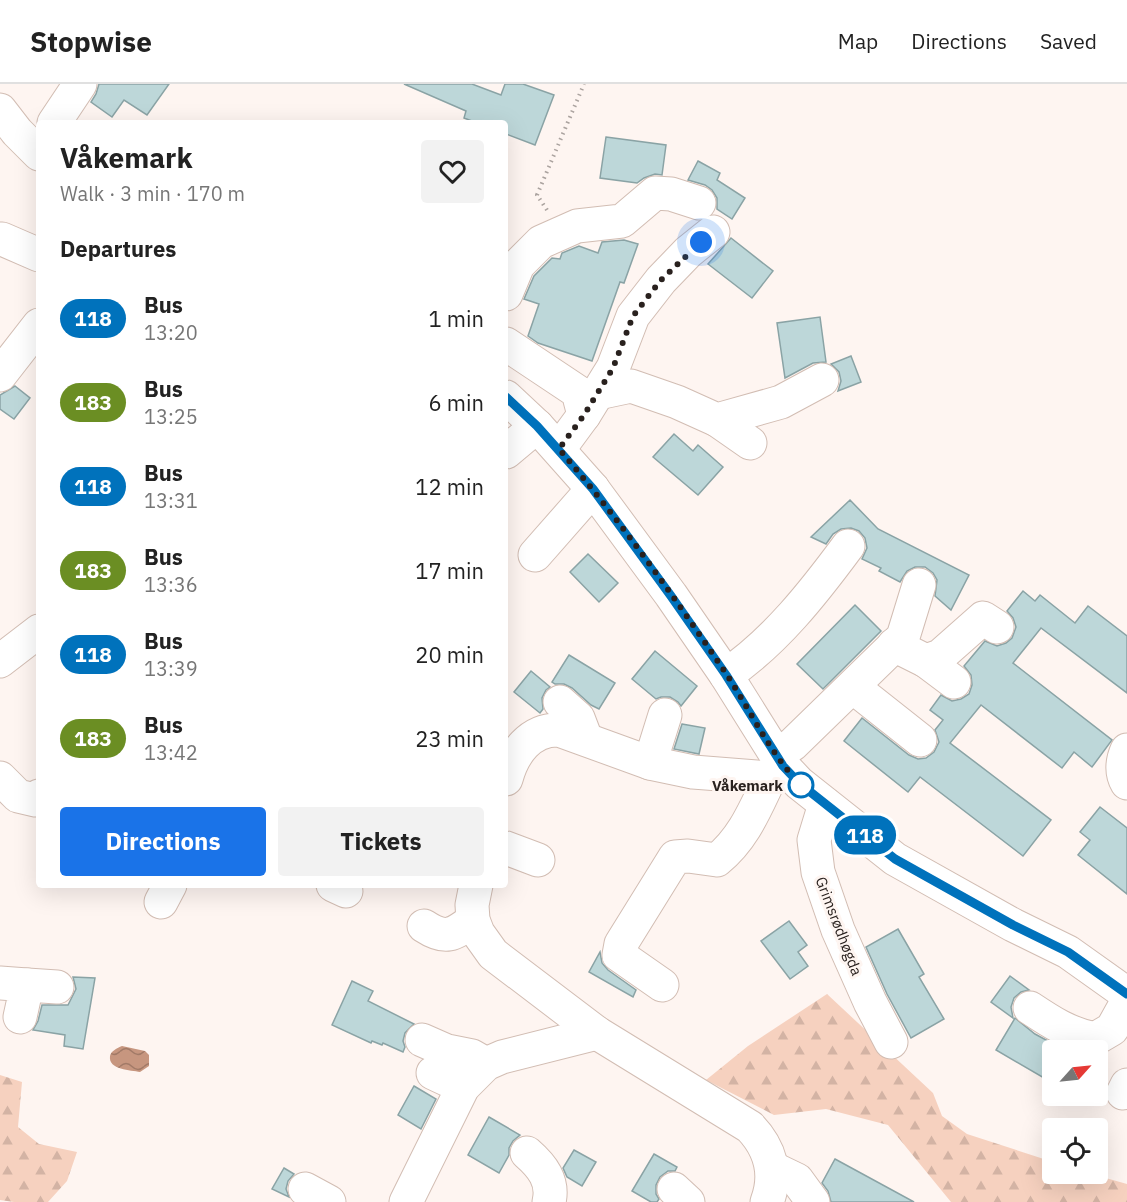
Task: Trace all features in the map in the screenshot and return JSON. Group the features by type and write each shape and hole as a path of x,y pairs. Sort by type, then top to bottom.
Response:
{"main road":[{"path":"56,120 80,84"},
{"path":"0,110 17,132 36,150"},
{"path":"508,289 518,265 541,242 563,232 577,226 622,221 655,193 671,194 699,203"},
{"path":"591,404 613,368 633,316 661,280 688,252 713,232"},
{"path":"2,239 36,254"},
{"path":"9,382 36,341"},
{"path":"508,345 578,392 591,404"},
{"path":"717,420 781,402 822,380"},
{"path":"508,451 548,437 591,404 631,386 677,402 717,420 750,443"},
{"path":"508,399 548,437 593,489 726,675 776,766 895,859 1013,925 1068,952 1127,994"},
{"path":"535,555 593,489"},
{"path":"726,675 764,644 816,590 848,546"},
{"path":"662,985 619,955 621,944 675,856 717,860 731,848 751,818 776,766 793,744 903,637 919,585"},
{"path":"926,661 940,656 983,618 997,627"},
{"path":"0,662 36,638"},
{"path":"894,645 926,661 954,681"},
{"path":"853,687 920,740"},
{"path":"560,702 578,718 586,739"},
{"path":"629,763 665,715"},
{"path":"508,772 521,747 535,734 547,729 559,730 586,739 629,763 693,772 776,766"},
{"path":"1127,750 1123,771 1127,783"},
{"path":"0,778 18,796 34,800 36,798"},
{"name":"Grimsrødhøgda","path":"825,804 814,840 818,872 838,930 870,1002 891,1042"},
{"path":"508,849 538,860"},
{"path":"475,888 472,905 473,920 478,933 493,954 597,1033 750,1126 761,1138 772,1168 772,1182 767,1202"},
{"path":"424,926 435,933 453,934 473,920"},
{"path":"20,1017 28,985"},
{"path":"1029,1008 1056,1026 1078,1036 1095,1039 1112,1029 1127,1002"},
{"path":"406,1202 463,1086 486,1064 502,1057 597,1033"},
{"path":"422,1040 447,1051 472,1056 486,1064"},
{"path":"433,1073 463,1086"},
{"path":"528,1153 541,1165 551,1186 549,1202"},
{"path":"772,1168 797,1180 813,1202"}],"path":[{"path":"563,232 537,195 584,84"}],"green space":[{"path":"827,994 933,1093 942,1116 967,1134 1042,1158 1042,1184 1108,1184 1108,1179 1127,1184 1127,1202 951,1202 888,1125 826,1109 774,1115 706,1080 748,1046"},
{"path":"0,1075 22,1082 18,1127 39,1144 77,1152 67,1181 48,1202 0,1200"}],"water":[{"path":"122,1046 145,1051 149,1055 149,1066 140,1072 116,1067 110,1061 110,1056 114,1050"}],"building":[{"path":"99,84 169,84 147,115 124,100 112,117 91,102"},
{"path":"404,84 472,84 501,95 505,84 523,84 554,95 535,145 508,135 508,120 469,120 464,118 466,111"},
{"path":"606,137 666,145 662,175 655,174 637,183 600,178"},
{"path":"698,161 720,173 717,180 745,198 732,219 717,209 717,198 712,190 705,185 688,180"},
{"path":"731,238 773,271 752,298 708,264"},
{"path":"624,240 638,244 624,283 620,282 592,361 538,343 528,336 539,304 524,299 534,276 552,258 560,259 562,253 579,246 598,253 602,242"},
{"path":"820,317 826,362 813,363 785,378 777,323"},
{"path":"851,356 861,382 838,391 841,381 839,372 831,364"},
{"path":"15,386 30,398 14,419 0,409 0,395"},
{"path":"674,434 693,451 698,445 723,467 698,495 653,457"},
{"path":"850,500 878,529 969,575 951,610 935,596 937,580 933,573 925,567 915,567 907,571 900,582 879,571 881,568 862,559 867,548 865,538 859,531 851,528 841,529 833,534 826,544 811,537"},
{"path":"588,554 618,583 599,602 570,572"},
{"path":"1023,591 1035,601 1040,595 1075,623 1088,606 1127,636 1127,693 1041,628 1013,663 1112,740 1092,767 1074,752 1062,768 981,705 950,743 1051,820 1023,856 920,777 908,792 844,741 862,718 909,755 918,759 926,758 934,752 939,742 935,730 943,720 930,710 941,695 952,701 969,694 972,685 971,675 964,666 985,641 997,646 1012,638 1016,627 1007,611"},
{"path":"855,605 881,631 823,689 797,664"},
{"path":"655,651 697,686 681,706 670,697 656,699 632,679"},
{"path":"569,655 615,683 599,709 572,688 552,682"},
{"path":"531,671 550,687 542,698 543,709 540,713 514,692"},
{"path":"682,724 705,728 699,754 674,749"},
{"path":"1100,807 1127,828 1127,894 1078,855 1090,840 1080,832"},
{"path":"789,921 807,945 798,952 808,966 790,979 761,941"},
{"path":"898,929 924,974 919,977 944,1019 911,1038 887,994 866,947"},
{"path":"600,952 602,963 608,970 636,990 633,997 589,972"},
{"path":"1010,976 1029,990 1021,992 1014,998 1011,1007 1013,1018 991,1002"},
{"path":"73,977 95,978 83,1049 64,1046 65,1035 33,1030 42,1005 68,1005 76,989"},
{"path":"352,981 373,991 368,1001 414,1024 405,1033 403,1052 383,1043 382,1045 372,1041 371,1043 332,1025"},
{"path":"1015,1018 1046,1040 1042,1040 1042,1077 996,1050"},
{"path":"414,1086 436,1099 421,1129 398,1115"},
{"path":"489,1117 520,1135 509,1148 509,1155 499,1173 468,1155"},
{"path":"574,1150 596,1162 582,1186 567,1177 563,1168"},
{"path":"654,1154 677,1167 675,1171 668,1171 660,1177 656,1185 656,1194 659,1199 657,1202 651,1202 632,1191"},
{"path":"835,1159 914,1202 831,1202 828,1191 822,1183"},
{"path":"284,1168 294,1174 288,1181 286,1189 289,1197 272,1189"}],"bus line":[{"name":"118","path":"508,399 559,449 593,489 726,675 783,766 799,783 895,859 1013,925 1068,952 1127,994"}],"place":[{"name":"Våkemark","path":"801,785"}],"route":[{"path":"701,242 661,280 633,316 613,368 584,415 559,449 593,489 671,596 726,675 783,766 801,785"}]}
